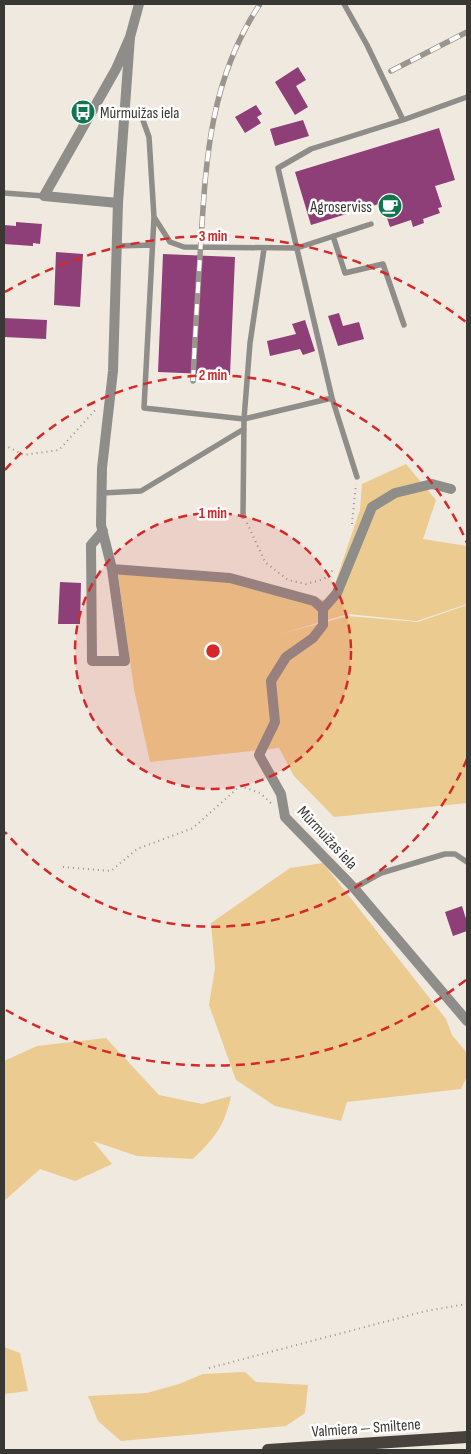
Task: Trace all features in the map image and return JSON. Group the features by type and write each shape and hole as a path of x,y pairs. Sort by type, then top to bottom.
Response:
{"main road":[{"name":"Valmiera — Smiltene","path":"268,1450 467,1437"}],"street":[{"path":"118,203 44,196 116,69 130,37 139,4"},
{"path":"103,531 91,545 92,661 125,661 112,570 103,531 102,493 110,393 118,203 130,37"},
{"path":"112,570 230,578 314,601 323,609 337,593 372,507 395,493 432,484 451,489"},
{"name":"Mūrmuižas iela","path":"323,609 323,624 313,638 286,657 271,681 275,722 259,754 281,794 285,817 354,888 467,1020"}],"lane":[{"path":"344,4 367,45 403,120"},
{"path":"357,477 332,398 278,168 311,149 403,120 467,97"},
{"path":"140,112 149,137 154,217 144,408 244,419 332,398"},
{"path":"4,193 44,196"},
{"path":"154,217 170,242 184,247 297,248 372,224"},
{"path":"333,236 345,273 383,264 404,325"},
{"path":"116,246 152,245"},
{"path":"243,516 244,419 250,343 264,249"},
{"path":"102,493 141,491 244,429"},
{"path":"354,888 381,873 445,854 455,854 467,862"}],"path":[{"path":"4,445 24,455 60,450 110,393"},
{"path":"352,525 355,515 357,477"},
{"path":"243,516 265,562 288,580 306,584 324,579 336,567"},
{"path":"63,867 111,871 137,850 193,828 240,786 260,793 285,817"},
{"path":"208,1368 426,1311 467,1304"}],"shaded area":[{"path":"406,464 436,500 423,539 467,546 467,604 417,621 348,614 280,634 348,616 418,622 467,605 467,803 334,817 294,776 279,748 150,762 134,689 118,574 222,579 329,601 360,510 362,484"},
{"path":"323,863 446,1019 452,1035 467,1053 467,1076 461,1089 347,1102 341,1121 275,1106 236,1080 209,1005 215,968 211,923 290,868"},
{"path":"106,1038 159,1095 202,1104 231,1096 229,1106 218,1131 193,1159 137,1156 93,1141 112,1164 75,1181 40,1169 4,1201 4,1061 37,1046"},
{"path":"4,1347 20,1353 28,1391 4,1394"},
{"path":"245,1372 256,1382 308,1385 305,1413 286,1426 121,1441 98,1421 88,1396 147,1393 179,1384 203,1374"}],"building":[{"path":"298,67 306,80 296,86 308,107 295,115 275,82"},
{"path":"256,105 262,114 257,117 261,123 245,133 235,117"},
{"path":"303,120 309,136 275,146 270,129"},
{"path":"439,128 455,180 435,186 442,207 438,208 440,213 423,219 424,223 413,227 411,220 390,227 382,203 311,225 295,172"},
{"path":"16,222 42,224 40,244 33,243 33,246 4,244 4,225 16,226"},
{"path":"56,252 83,254 80,307 54,305"},
{"path":"163,254 235,257 230,375 158,372"},
{"path":"339,313 343,326 359,322 364,339 338,346 328,316"},
{"path":"4,318 47,320 46,339 4,337"},
{"path":"305,320 315,351 303,355 300,349 270,356 267,341 296,334 292,324"},
{"path":"60,582 81,583 80,624 58,624"},
{"path":"462,906 467,922 467,931 453,936 445,912"}],"railway":[{"path":"193,381 205,178 214,118 231,60 260,4"},
{"path":"391,71 467,32"}],"place":[{"name":"Mūrmuižas iela","path":"83,112"},
{"name":"Agroserviss","path":"390,206"}]}
